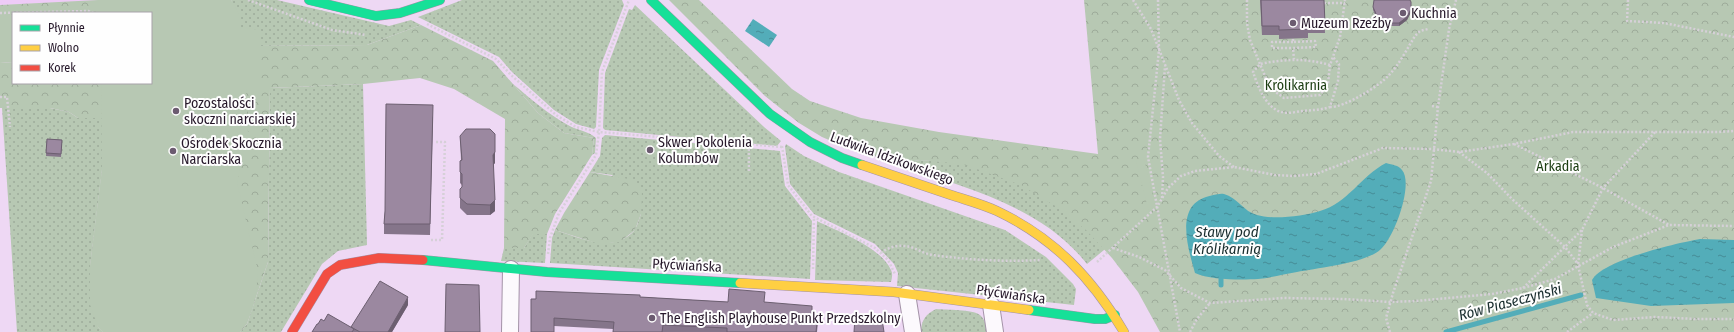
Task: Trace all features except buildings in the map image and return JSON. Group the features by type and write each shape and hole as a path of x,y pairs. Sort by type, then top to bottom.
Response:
{"street":[{"path":"309,0 376,16 391,15 412,10 440,0"},
{"path":"391,15 396,0"},
{"name":"Ludwika Idzikowskiego","path":"651,0 770,114 798,135 842,158 973,201 1017,220 1039,234 1084,273 1115,315 1124,332"},
{"name":"Płyćwiańska","path":"292,332 328,274 340,266 379,258 416,259 547,272 812,286 907,294 1094,319 1105,319 1115,315"},
{"path":"510,332 512,269"},
{"path":"907,294 913,332"},
{"path":"991,305 995,332"}],"path":[{"path":"547,272 550,238 560,213 596,155 599,132 602,72 629,0"},
{"path":"1133,0 1151,29 1180,100 1192,123 1219,156 1234,167"},
{"path":"1158,0 1159,50 1148,157 1180,332"},
{"path":"1247,0 1250,40 1270,88 1284,98 1320,94 1328,83 1330,65 1340,38 1345,1 1324,3"},
{"path":"1390,332 1386,318 1390,302 1431,181 1438,107 1449,28 1456,0"},
{"path":"1628,0 1627,21 1664,23 1734,37"},
{"path":"44,12 90,12"},
{"path":"0,13 12,13"},
{"path":"423,22 496,59 511,75 556,115 576,127 599,132 782,148 788,185 814,217 875,248 894,269 895,280"},
{"path":"1330,65 1316,61 1294,59 1260,64 1253,72 1258,87 1274,108 1280,112 1287,113 1335,107 1354,100 1389,76 1415,36 1420,31 1428,29"},
{"path":"1293,40 1316,41 1316,47 1293,48 1272,48 1272,42 1293,40"},
{"path":"1293,48 1294,59"},
{"path":"1330,107 1338,81 1340,64 1333,56"},
{"path":"1162,199 1163,177 1160,139 1165,65"},
{"path":"0,97 7,97 10,127"},
{"path":"1432,106 1438,107"},
{"path":"1656,131 1603,188 1582,230 1578,265 1587,305 1593,313 1613,320 1655,317 1734,319"},
{"path":"1096,262 1157,207 1168,188 1181,176 1195,171 1234,167 1275,175 1294,176 1316,174 1383,148 1433,149 1459,152 1514,144 1573,132 1734,131"},
{"path":"428,240 442,240 445,142 435,142"},
{"path":"1514,144 1603,188 1670,225"},
{"path":"749,145 749,173"},
{"path":"1459,152 1487,173 1512,199 1564,247 1578,265"},
{"path":"813,256 814,217"},
{"path":"1113,248 1139,257 1165,270 1181,288 1210,303 1284,298 1344,299 1390,302 1471,297 1523,288 1555,279 1613,247 1670,225 1734,226"},
{"path":"1523,288 1582,230"},
{"path":"881,253 893,247 909,246 931,255 1014,262 1049,260"},
{"path":"1190,332 1197,318 1210,303"},
{"path":"1567,332 1593,313"}],"shaded area":[{"path":"0,0 98,0 98,1 0,5"}],"green space":[{"path":"98,0 132,12 12,12 12,18 0,18 0,5"},
{"name":"Ośrodek Skocznia Narciarska","path":"98,0 231,0 241,17 241,27 259,30 259,88 246,88 248,133 237,183 257,267 257,284 252,309 240,332 103,332 98,327 90,304 90,267 102,170 101,84 152,84 152,12 98,12"},
{"path":"230,0 241,17 241,27 259,30 259,46 367,45 421,25 493,61 538,113 564,133 594,138 592,155 555,214 547,234 533,234 524,248 504,248 505,119 454,89 420,78 363,84 270,88 268,262 247,324 240,332 103,332 98,327 90,304 90,267 102,170 102,118 78,118 69,112 50,108 0,108 0,62 12,63 12,84 138,84 137,138"},
{"path":"231,0 277,0 389,26 411,20 421,25 367,45 259,46 241,27"},
{"path":"462,0 622,0 624,5 599,70 596,127 594,129 576,124 554,110 512,72 499,57 418,17"},
{"name":"Arkadia","path":"669,0 699,0 792,89 810,101 861,118 939,132 1098,154 1084,0 1734,0 1734,332 1160,332 1138,292 1112,258 1086,230 1057,207 1021,185 963,164 920,160 897,164 822,137 799,123 765,96"},
{"path":"635,5 764,127 781,141 777,146 605,130 603,128 605,73 629,9 632,10"},
{"path":"0,18 12,18 12,63 0,62"},
{"path":"363,84 367,245 338,251 322,264 281,332 240,332 247,324 268,262 270,88"},
{"path":"513,84 554,116 571,127 590,134 596,138 595,153 592,155 594,138 564,133 538,113"},
{"path":"2,108 50,108 69,112 78,118 102,117 102,170 90,267 98,327 103,332 17,332"},
{"path":"605,135 780,151 785,186 812,221 810,279 550,263 552,238 555,230 586,240 606,243 616,242 625,238 634,231 636,227 641,214 612,175 590,172 600,156 602,138"},
{"path":"786,144 804,156 839,172 1005,230 1046,257 1073,284 1076,289 1074,305 897,286 898,273 894,264 875,244 814,214 790,184 785,147"},
{"path":"1144,159 1155,204 1149,213 1136,160"},
{"path":"920,160 1080,170 1149,213 1087,264 1068,244 1047,227 1024,213 1000,201 897,164"},
{"path":"590,172 634,180 642,189 641,214 635,230 620,242 599,244 555,230"},
{"path":"817,221 847,235 869,247 878,254 891,270 891,282 815,280"},
{"path":"533,233 547,234 545,263 501,261 504,248 524,248"},
{"path":"936,309 976,313 983,318 987,332 921,332 922,324 925,318 929,313"}],"water":[{"path":"753,19 777,35 769,47 745,31"},
{"name":"Stawy pod Królikarnią","path":"1386,163 1397,166 1402,170 1405,177 1406,187 1397,223 1386,243 1374,254 1365,258 1341,264 1263,278 1226,279 1209,277 1195,273 1187,242 1186,230 1190,210 1196,202 1206,197 1224,194 1233,198 1248,211 1257,215 1288,217 1306,214 1320,211 1339,202 1377,168"},
{"path":"1700,239 1734,240 1734,303 1651,306 1596,298 1592,280 1599,273 1610,266 1625,259 1659,248"}],"waterway":[{"path":"1221,278 1221,285"},
{"name":"Rów Piaseczyński","path":"1446,332 1581,295"}],"traffic: fast":[{"path":"309,0 376,16 400,13 440,0"},
{"path":"651,0 770,114 810,142 842,158 862,165"},
{"path":"423,260 547,272 740,283"},
{"path":"1029,310 1095,319 1105,319 1115,315"}],"traffic: slow":[{"path":"862,165 980,204 1018,222 1054,247 1070,261 1099,294 1124,332"},
{"path":"740,283 894,292 1029,310"}],"traffic: jam":[{"path":"292,332 327,274 340,265 379,258 423,260"}],"place":[{"name":"Kuchnia","path":"1403,13"},
{"name":"Muzeum Rzeźby","path":"1293,23"},
{"name":"Pozostalości skoczni narciarskiej","path":"176,111"},
{"name":"Skwer Pokolenia Kolumbów","path":"650,150"},
{"name":"Ośrodek Skocznia Narciarska","path":"173,151"},
{"name":"The English Playhouse Punkt Przedszkolny","path":"652,318"}],"park label":[{"name":"Królikarnia","path":"1296,85"}]}
